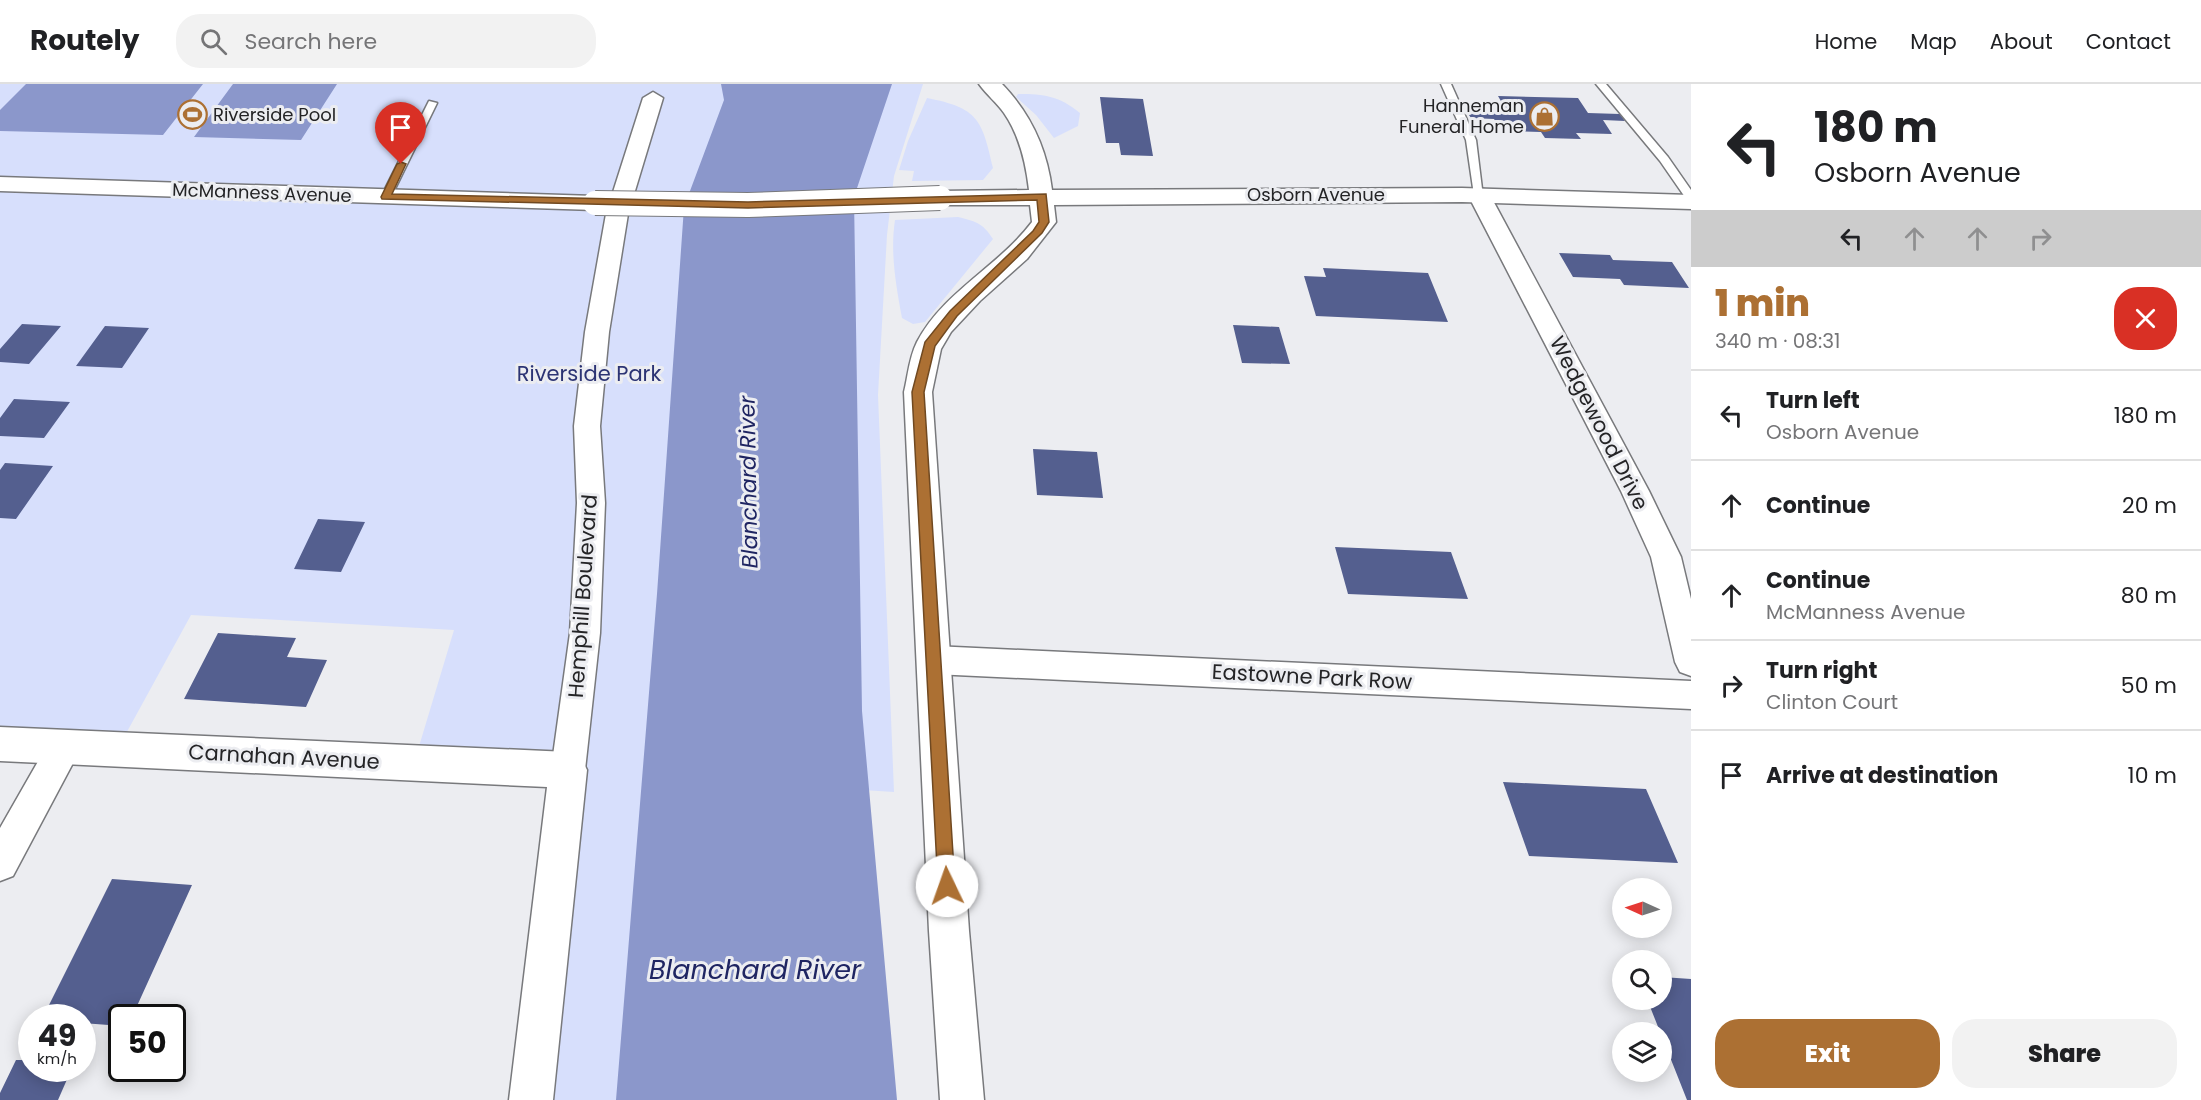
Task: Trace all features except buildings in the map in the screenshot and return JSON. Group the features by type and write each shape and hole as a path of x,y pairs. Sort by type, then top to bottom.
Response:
{"main road":[{"path":"962,1100 918,392 929,345 940,327 1037,233 1044,222 1039,166 1029,137 1013,112 990,84"},
{"name":"McManness Avenue","path":"0,184 596,203 748,205 940,198"},
{"name":"Osborn Avenue","path":"940,198 1479,195 1691,200"},
{"name":"Carnahan Avenue","path":"0,744 568,770"},
{"name":"Hemphill Boulevard","path":"531,1100 568,770"}],"street":[{"name":"Hemphill Boulevard","path":"568,770 585,633 591,503 587,426 597,332 617,214 653,98"},
{"name":"Wedgewood Drive","path":"1479,195 1635,491 1678,557 1691,662"},
{"name":"Eastowne Park Row","path":"934,660 1691,695"},
{"path":"0,864 64,748"}],"lane":[{"path":"1446,84 1471,140 1479,195"},
{"path":"1601,84 1664,159 1691,200"},
{"path":"386,197 432,103"}],"green space":[{"name":"Riverside Park","path":"0,84 923,84 894,176 887,235 878,395 894,792 754,783 760,1100 531,1100 568,770 414,763 454,630 191,615 117,750 0,744"},
{"path":"1018,94 1044,96 1065,103 1080,113 1078,126 1054,138 1036,115 1016,97"},
{"path":"927,98 957,106 975,118 985,138 993,168 983,180 912,181 914,171 899,170 908,141"},
{"path":"958,217 986,229 993,239 925,322 913,324 902,318 893,257 895,220"}],"water":[{"path":"26,84 203,84 163,135 0,131 0,110"},
{"path":"233,84 337,84 301,140 194,137"},
{"name":"Blanchard River","path":"721,84 892,84 854,197 862,711 897,1100 616,1100 657,594 684,207 724,100"}],"place":[{"name":"Riverside Pool","path":"192,115"},
{"name":"Hanneman Funeral Home","path":"1545,116"}],"route":[{"path":"401,164 386,197 748,205 1042,196 1044,222 1037,233 940,327 929,345 918,392 947,886"}]}
